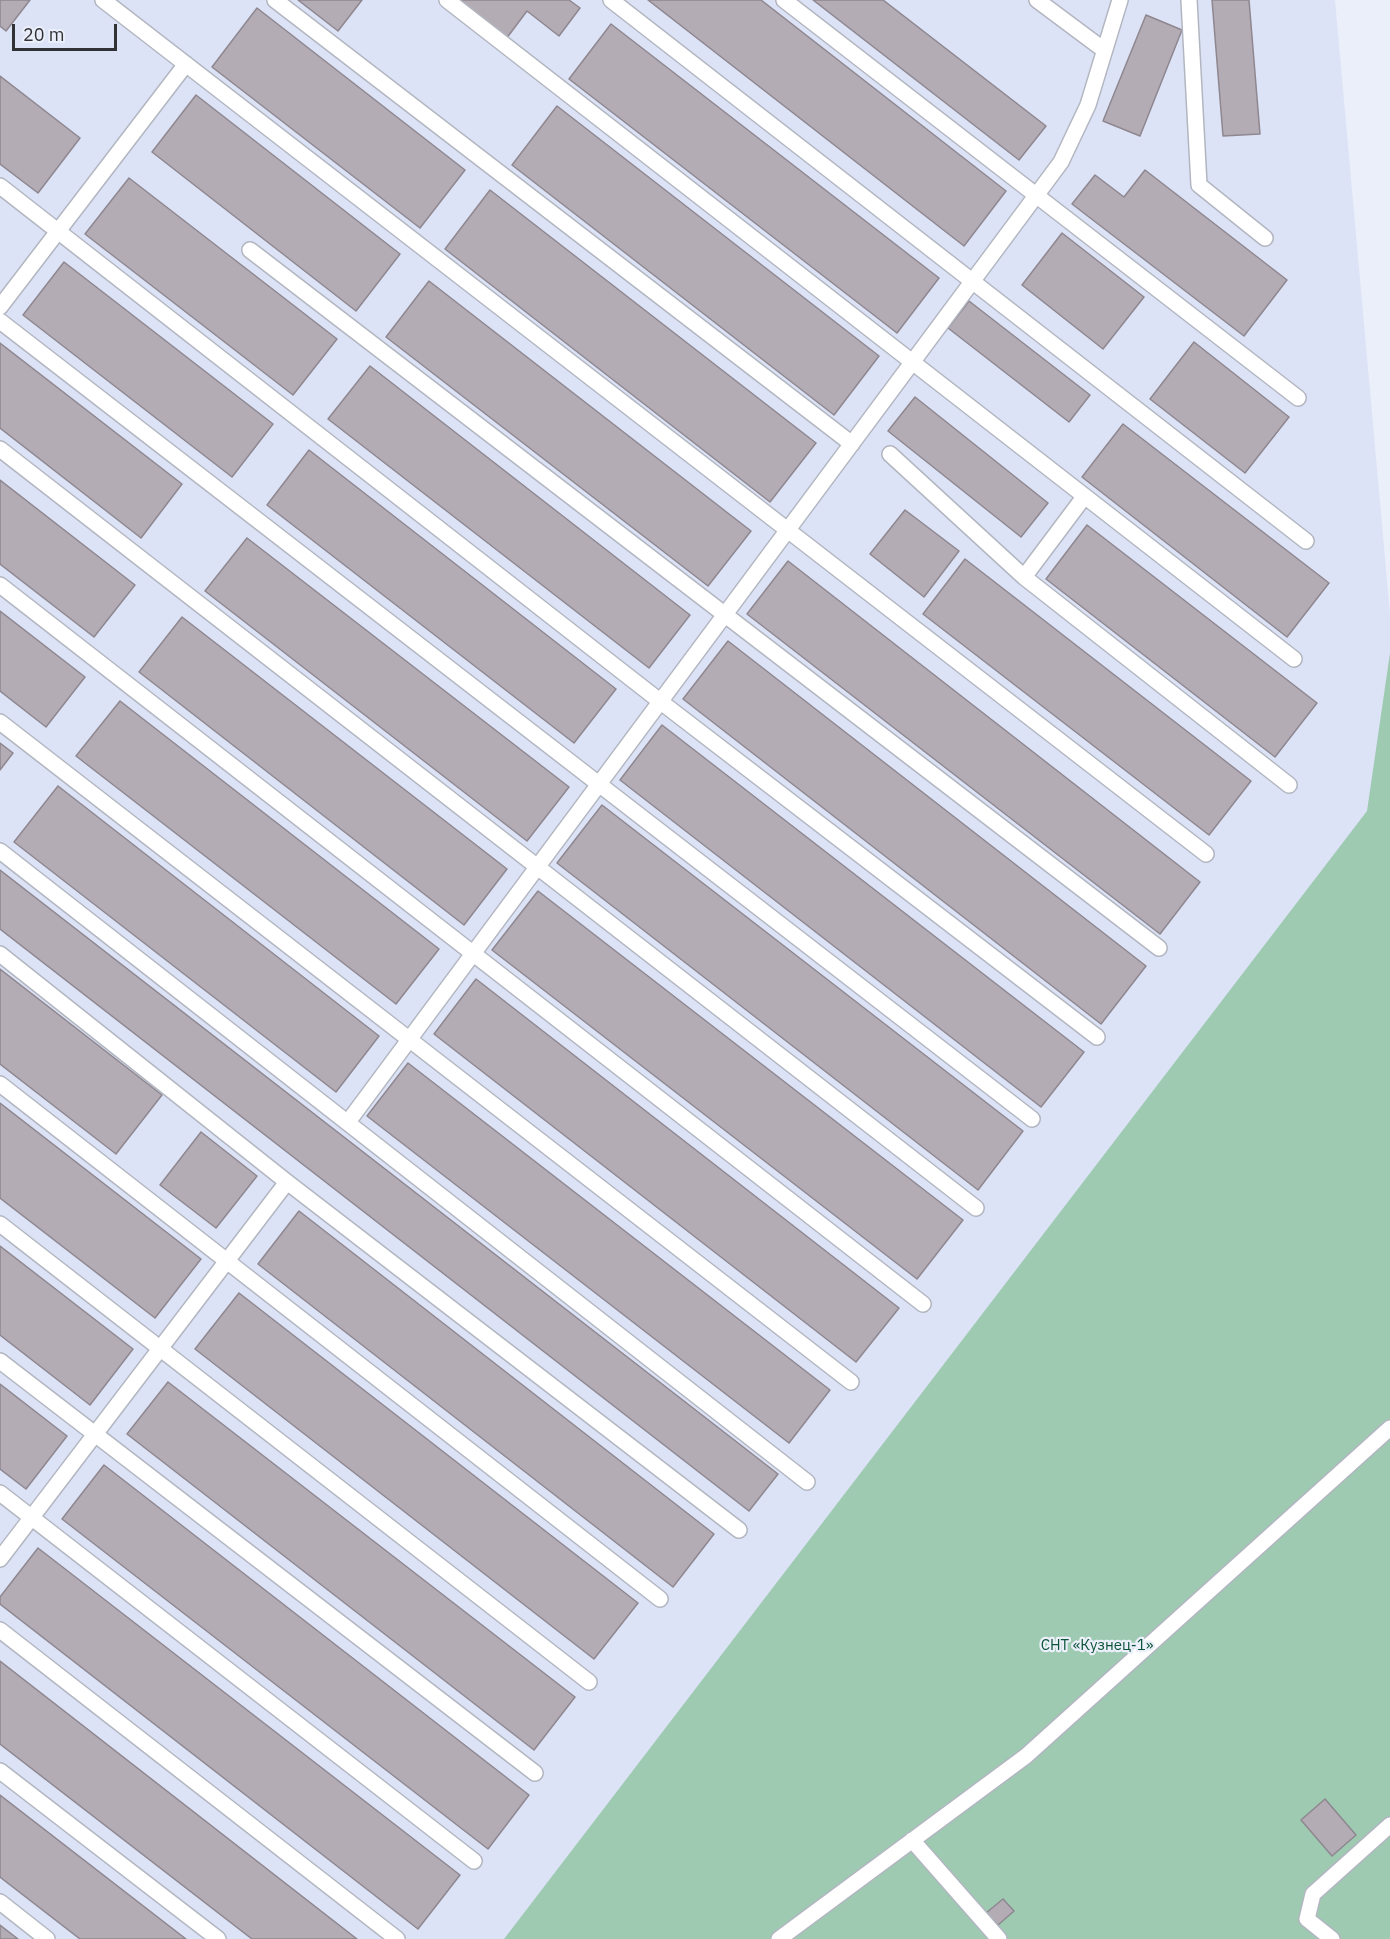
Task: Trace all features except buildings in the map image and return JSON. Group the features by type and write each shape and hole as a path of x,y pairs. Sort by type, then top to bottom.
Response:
{"lane":[{"path":"103,0 1206,854"},
{"path":"275,0 852,444"},
{"path":"447,0 1294,659"},
{"path":"611,0 1306,541"},
{"path":"784,0 1298,398"},
{"path":"1037,0 1104,50"},
{"path":"348,1122 1061,162 1088,105 1120,0"},
{"path":"1188,0 1199,185 1265,238"},
{"path":"0,307 186,64"},
{"path":"0,186 661,702 1097,1036"},
{"path":"250,250 1159,948"},
{"path":"0,321 1032,1119"},
{"path":"0,449 976,1208"},
{"path":"890,454 1024,577 1290,785"},
{"path":"1024,577 1084,497"},
{"path":"0,585 923,1304"},
{"path":"0,722 851,1382"},
{"path":"0,851 807,1482"},
{"path":"0,954 287,1182 739,1530"},
{"path":"0,1084 660,1599"},
{"path":"0,1559 287,1182"},
{"path":"0,1224 589,1683"},
{"path":"0,1361 535,1773"},
{"path":"779,1939 1026,1756 1390,1428"},
{"path":"0,1492 474,1861"},
{"path":"0,1630 397,1939"},
{"path":"0,1771 218,1939"},
{"path":"1332,1939 1307,1918 1313,1894 1390,1825"},
{"path":"912,1840 999,1939"},
{"path":"0,1902 47,1939"}],"shaded area":[{"path":"0,0 1335,0 1390,614 1390,805 541,1939 0,1939"}],"green space":[{"name":"СНТ «Кузнец-1»","path":"1390,653 1390,1939 504,1939 1367,811"}]}
